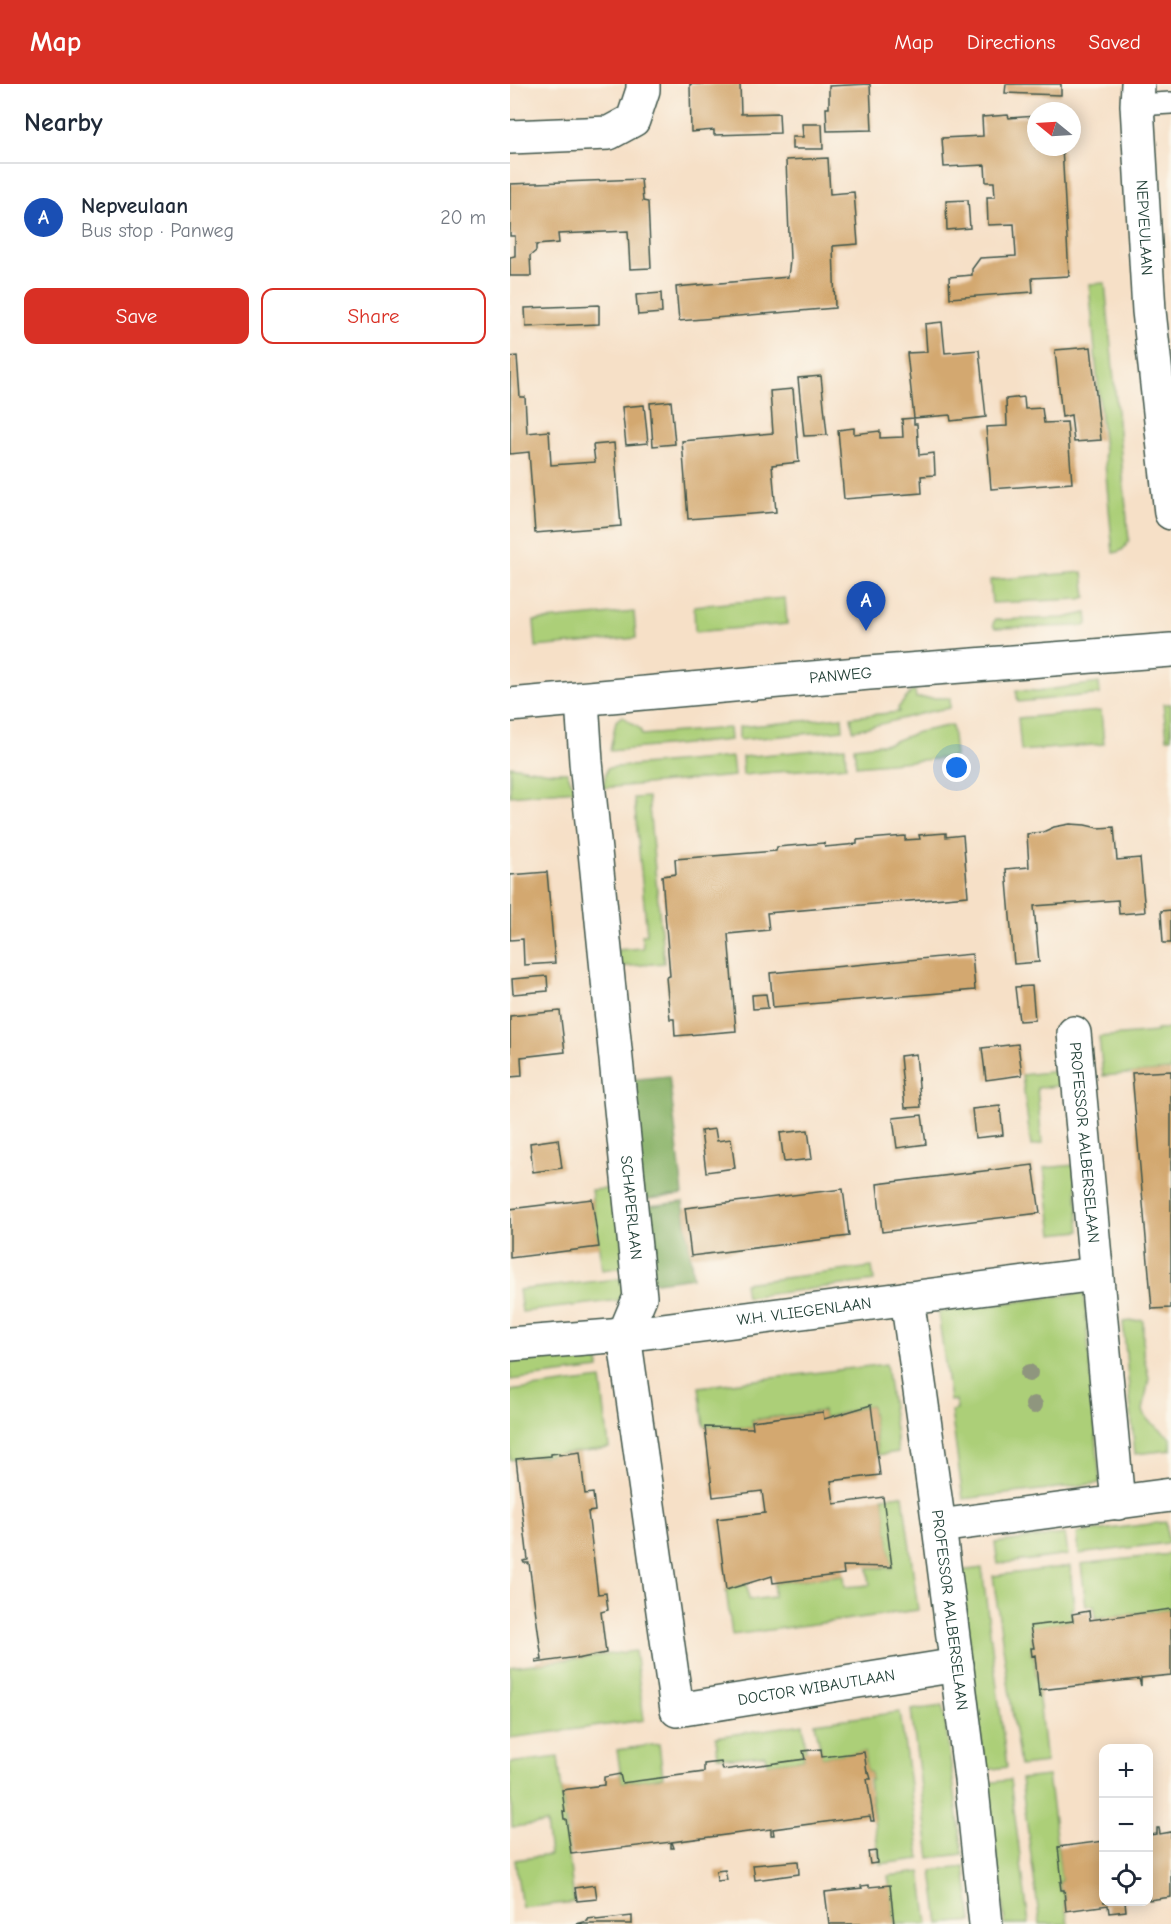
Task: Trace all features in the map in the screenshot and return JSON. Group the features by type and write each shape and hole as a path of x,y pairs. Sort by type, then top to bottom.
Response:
{"street":[{"path":"510,137 609,133 633,120 643,84"},
{"name":"NEPVEULAAN","path":"1137,94 1149,311 1171,513"},
{"name":"PANWEG","path":"510,705 869,673 1171,650"},
{"name":"SCHAPERLAAN","path":"582,700 586,762 640,1297 624,1335"},
{"name":"PROFESSOR AALBERSELAAN","path":"1074,1033 1118,1503"},
{"name":"W.H. VLIEGENLAAN","path":"510,1344 624,1335 1096,1274"},
{"name":"PROFESSOR AALBERSELAAN","path":"907,1298 957,1665 986,1924"},
{"name":"DOCTOR WIBAUTLAAN","path":"624,1335 677,1710 957,1665"},
{"path":"939,1526 1171,1496"}],"lane":[{"path":"1137,94 1171,103"}],"green space":[{"path":"1105,283 1129,540 1123,549 1113,553 1089,284"},
{"path":"1083,572 1086,597 992,603 990,580"},
{"path":"785,598 787,624 695,632 694,606"},
{"path":"634,612 636,638 536,647 534,621"},
{"path":"1087,613 1088,623 1085,626 995,628 993,625 994,620 1064,618"},
{"path":"1099,683 1100,694 1018,702 1016,690 1037,691"},
{"path":"912,691 915,691 916,698 950,698 950,708 853,730 851,717 899,712 898,708"},
{"path":"1163,704 1171,704 1171,738 1167,738"},
{"path":"1101,711 1104,744 1021,751 1018,718"},
{"path":"622,716 640,729 642,735 729,728 730,740 610,751 616,721"},
{"path":"842,717 843,730 739,740 739,727"},
{"path":"952,725 955,757 856,766 854,747 889,743 918,732"},
{"path":"845,747 846,766 743,775 742,757"},
{"path":"732,757 734,776 603,788 607,768"},
{"path":"510,766 567,772 575,790 510,796"},
{"path":"648,797 664,963 618,967 617,950 643,948 642,935 647,934 634,798"},
{"path":"1171,1029 1171,1070 1103,1076 1099,1037"},
{"path":"1067,1070 1068,1085 1037,1088 1042,1144 1031,1146 1022,1075"},
{"path":"669,1076 683,1195 640,1200 629,1080"},
{"path":"1074,1165 1080,1231 1053,1234 1044,1168"},
{"path":"617,1188 625,1267 602,1270 591,1190"},
{"path":"683,1202 693,1277 649,1283 641,1207"},
{"path":"872,1267 874,1281 746,1297 744,1283"},
{"path":"626,1278 628,1299 522,1312 519,1290"},
{"path":"1084,1293 1100,1483 963,1499 951,1411 957,1410 956,1400 950,1401 938,1312"},
{"path":"1143,1320 1143,1353 1149,1378 1143,1411 1148,1420 1171,1438 1171,1450 1135,1454 1123,1322"},
{"path":"598,1352 599,1369 510,1380 510,1363"},
{"path":"886,1364 898,1452 878,1455 871,1405 824,1418 823,1411 752,1420 753,1428 704,1426 699,1387"},
{"path":"601,1379 609,1448 510,1460 510,1391"},
{"path":"903,1495 918,1610 732,1635 726,1590 747,1584 749,1600 774,1597 774,1583 844,1575 845,1587 870,1585 868,1568 892,1568 883,1497"},
{"path":"1166,1522 1168,1543 1079,1554 1077,1533"},
{"path":"1065,1534 1068,1555 998,1564 995,1543"},
{"path":"1170,1554 1171,1609 1096,1618 1094,1605 1086,1606 1081,1564"},
{"path":"1070,1566 1074,1608 1071,1609 1072,1621 1030,1627 1033,1648 1031,1648 1031,1655 1034,1655 1046,1763 1020,1766 993,1576"},
{"path":"982,1568 1007,1767 985,1770 960,1571"},
{"path":"635,1651 644,1720 510,1738 510,1667"},
{"path":"943,1706 963,1854 930,1858 911,1710"},
{"path":"900,1712 920,1859 880,1864 869,1780 871,1779 870,1772 867,1772 864,1752 822,1757 815,1723"},
{"path":"803,1724 806,1751 803,1752 804,1759 767,1764 765,1755 732,1758 718,1756 716,1737"},
{"path":"659,1744 663,1777 622,1783 617,1750"},
{"path":"558,1757 574,1902 522,1908 515,1860 550,1855 546,1823 512,1827 510,1763"},
{"path":"1048,1776 1062,1881 1059,1882 1060,1890 1063,1890 1068,1924 1040,1924 1021,1779"},
{"path":"1010,1780 1029,1924 1005,1924 987,1783"},
{"path":"965,1867 972,1921 939,1924 932,1871"},
{"path":"921,1872 928,1924 895,1924 888,1876"}],"building":[{"path":"690,84 740,84 741,114 779,113 780,133 714,135 714,130 691,132"},
{"path":"870,84 872,130 827,131 826,108 829,108 829,86"},
{"path":"1006,84 1061,84 1061,95 1005,93"},
{"path":"1008,115 1009,118 1027,117 1027,156 1062,156 1069,276 1032,278 1033,292 950,298 949,277 972,275 972,269 980,258 1016,256 1014,224 988,225 987,197 995,197 994,182 986,182 985,165 944,167 942,138 983,136 982,117"},
{"path":"802,124 822,124 823,149 792,149 792,137 803,137"},
{"path":"828,158 830,194 854,192 858,244 833,246 835,308 679,321 676,287 788,277 790,260 786,160"},
{"path":"641,179 643,201 648,202 651,268 630,269 628,231 558,234 559,243 536,245 536,251 530,256 531,276 510,276 510,257 515,256 515,236 510,236 510,184"},
{"path":"968,200 970,228 947,230 946,201"},
{"path":"661,293 662,313 638,315 636,295"},
{"path":"599,305 599,324 526,327 525,308"},
{"path":"942,322 945,353 979,350 986,417 951,421 950,415 914,418 907,353 927,352 925,324"},
{"path":"1091,347 1101,440 1074,442 1071,415 1062,417 1055,350"},
{"path":"517,356 520,397 525,397 527,433 549,431 551,465 595,462 593,445 614,443 621,526 535,533 529,452 510,454 510,357"},
{"path":"821,376 827,435 804,436 798,378"},
{"path":"793,389 799,462 772,465 776,512 688,519 682,441 773,433 770,391"},
{"path":"1024,397 1025,409 1042,408 1044,423 1067,422 1072,483 991,489 986,427 1007,426 1006,399"},
{"path":"671,401 675,444 653,446 650,403"},
{"path":"644,405 648,443 626,445 622,407"},
{"path":"914,418 914,424 917,424 919,455 934,453 935,475 921,476 922,493 844,499 838,430 854,428 854,434 880,431 880,438 903,437 902,419"},
{"path":"1070,824 1098,828 1114,827 1117,860 1140,858 1145,912 1119,914 1118,900 1034,906 1039,962 1014,964 1006,869 1029,867 1027,834"},
{"path":"946,833 946,837 963,835 968,896 767,913 769,930 728,934 736,1031 675,1036 674,1019 670,1019 666,977 670,976 662,876 676,874 675,859 776,851 777,847 824,843 825,847 857,844 857,840 905,836 905,840 920,839 919,835"},
{"path":"547,872 555,963 524,965 523,939 510,940 510,875"},
{"path":"1171,910 1171,943 1163,943 1161,911"},
{"path":"972,954 975,990 773,1007 770,973"},
{"path":"547,976 548,991 513,994 512,979"},
{"path":"1032,986 1035,1020 1019,1021 1015,987"},
{"path":"766,994 768,1008 753,1009 752,995"},
{"path":"560,1011 565,1052 521,1057 522,1076 510,1077 510,1016"},
{"path":"1018,1044 1022,1075 986,1080 982,1048"},
{"path":"916,1054 921,1107 905,1108 900,1056"},
{"path":"1171,1071 1171,1308 1152,1309 1132,1073"},
{"path":"1000,1106 1003,1135 975,1138 972,1109"},
{"path":"922,1115 926,1144 897,1148 893,1118"},
{"path":"715,1129 717,1141 731,1139 735,1168 706,1172 701,1131"},
{"path":"808,1130 812,1159 784,1162 780,1133"},
{"path":"558,1139 562,1168 533,1172 530,1143"},
{"path":"1033,1165 1040,1213 882,1232 877,1184"},
{"path":"843,1189 849,1236 691,1256 685,1208"},
{"path":"592,1199 599,1247 510,1258 510,1209"},
{"path":"871,1405 880,1475 831,1481 834,1504 883,1497 892,1567 843,1566 844,1574 773,1583 772,1576 726,1590 717,1519 765,1513 762,1491 713,1497 705,1427 753,1428 752,1421 823,1412 824,1419"},
{"path":"580,1452 585,1494 593,1493 595,1511 588,1512 598,1594 606,1593 608,1610 601,1612 606,1653 577,1659 577,1657 536,1663 536,1660 542,1660 529,1563 523,1561 528,1560 516,1459"},
{"path":"1171,1609 1171,1675 1141,1678 1141,1686 1139,1679 1040,1690 1041,1697 1039,1697 1030,1626 1073,1621 1072,1614 1089,1611 1090,1620"},
{"path":"821,1749 822,1757 864,1752 867,1772 871,1779 867,1779 874,1821 871,1821 870,1816 773,1829 774,1835 771,1835 771,1829 672,1842 674,1848 671,1848 671,1842 571,1854 566,1819 564,1819 562,1790 604,1785 604,1777 620,1774 622,1783 704,1772 704,1764 721,1762 723,1770 805,1759 803,1751"},
{"path":"1157,1828 1160,1834 1171,1832 1171,1897 1153,1899 1153,1834 1157,1834"},
{"path":"1099,1842 1099,1906 1101,1906 1066,1911 1064,1890 1061,1890 1060,1882 1062,1882 1058,1847"},
{"path":"876,1851 877,1863 870,1864 868,1852"},
{"path":"798,1861 799,1874 755,1880 753,1865"},
{"path":"725,1870 727,1880 717,1881 716,1871"},
{"path":"595,1885 597,1899 577,1901 575,1888"},
{"path":"869,1885 869,1887 890,1885 894,1924 829,1924 825,1892 862,1888 861,1886"},
{"path":"1108,1906 1125,1906 1126,1911 1109,1913"},
{"path":"632,1916 632,1924 576,1924 595,1918 596,1920"}],"place":[{"name":"Nepveulaan","path":"866,631"}]}
